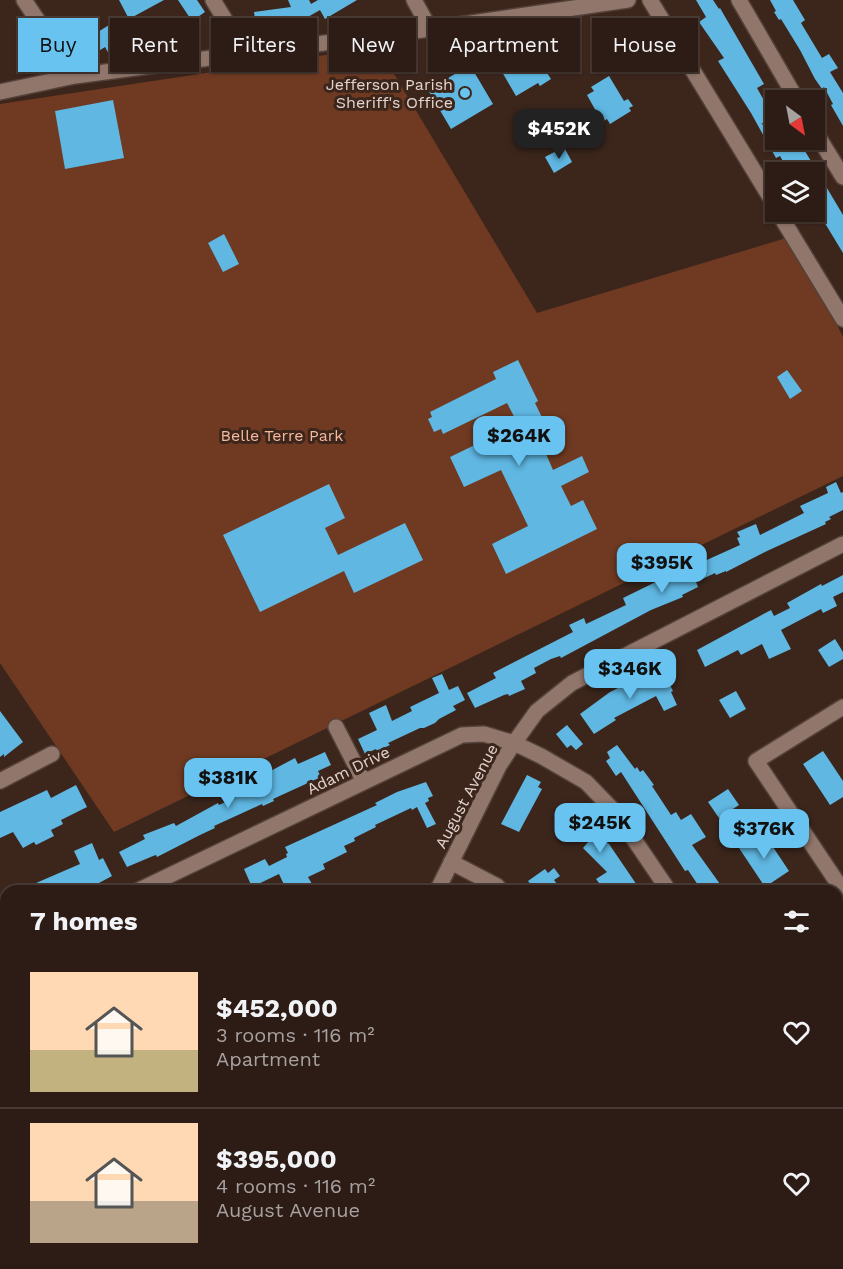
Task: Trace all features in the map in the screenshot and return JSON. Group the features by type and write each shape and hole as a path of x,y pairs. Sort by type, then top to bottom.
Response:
{"street":[{"path":"24,0 75,76"},
{"path":"213,0 224,18"},
{"path":"414,0 428,25"},
{"path":"505,18 628,0"},
{"path":"650,0 765,189"},
{"path":"739,0 791,90"},
{"path":"317,43 428,29"},
{"path":"0,92 75,76 211,57"},
{"path":"825,148 843,177"},
{"path":"784,222 843,319"},
{"name":"August Avenue","path":"441,885 499,766 537,711 572,683 843,544"},
{"path":"839,885 756,761 843,707"},
{"path":"336,727 364,782"},
{"name":"Adam Drive","path":"164,885 364,782 462,735 484,734 514,743 586,782 616,813 665,885"},
{"path":"0,781 52,754"},
{"path":"451,862 494,885"}],"green space":[{"name":"Belle Terre Park","path":"329,54 329,72 393,72 537,313 793,236 843,337 843,476 114,832 0,663 0,104 212,72 317,72 317,56"}],"building":[{"path":"119,0 164,0 131,18 128,18"},
{"path":"178,0 197,0 205,12 196,18 190,18"},
{"path":"288,0 309,0 311,4 318,0 357,0 325,19 320,10 306,18 255,18 254,12 291,7"},
{"path":"696,0 713,0 720,8 764,84 757,88 765,102 765,122 761,124 765,125 765,138 718,61 724,58 699,22 706,17"},
{"path":"770,0 793,0 805,20 801,23 822,58 829,54 838,68 830,72 843,93 843,126 824,87 822,89 815,79 800,50 781,19 779,20 774,12 776,11"},
{"path":"110,26 109,54 105,47 98,52 98,32"},
{"path":"458,72 474,72 493,104 451,129 428,90"},
{"path":"502,72 546,72 551,79 540,86 538,83 516,96"},
{"path":"609,76 624,101 628,99 633,106 629,108 631,111 610,124 607,119 602,122 587,95 594,91 591,87"},
{"path":"113,100 124,158 65,169 55,111"},
{"path":"564,147 572,162 554,173 545,157"},
{"path":"772,150 804,150 812,162 783,162 780,156 776,158"},
{"path":"825,185 843,215 843,253 824,222"},
{"path":"224,234 239,264 223,272 208,243"},
{"path":"518,360 555,444 544,449 553,470 582,456 589,472 561,486 571,506 583,500 597,529 506,574 492,544 528,526 501,470 464,487 450,457 518,424 507,403 443,434 441,429 434,432 428,419 432,417 430,412 496,379 493,372"},
{"path":"787,370 802,391 790,399 777,377"},
{"path":"836,482 841,493 843,492 843,510 829,517 831,519 825,522 826,524 726,572 716,575 715,573 696,582 698,587 682,595 683,597 651,610 561,658 560,656 551,659 534,668 536,673 521,681 525,689 509,696 504,695 475,708 467,693 496,678 493,673 573,632 569,625 584,618 586,624 626,605 623,598 678,571 676,567 686,562 689,568 740,545 737,532 756,524 760,535 804,513 800,506 828,493 826,487"},
{"path":"329,484 345,518 325,528 338,555 405,523 423,560 354,593 344,571 260,612 223,535"},
{"path":"843,575 843,592 833,597 837,606 823,613 821,609 781,630 791,649 769,659 762,644 741,655 738,650 705,667 697,650 771,610 774,616 790,608 787,603"},
{"path":"835,639 843,652 843,659 829,667 818,650"},
{"path":"657,668 658,671 662,669 677,705 664,711 656,696 614,718 616,720 594,734 580,714 610,692 622,686 623,688"},
{"path":"442,674 449,690 458,686 465,700 453,706 456,710 435,723 388,743 390,745 365,754 358,739 377,730 369,713 386,705 392,721 412,711 410,707 439,693 432,678"},
{"path":"736,691 746,709 730,718 719,700"},
{"path":"0,711 23,742 4,757 4,754 0,757"},
{"path":"567,725 583,744 576,750 571,745 567,748 556,734"},
{"path":"617,745 635,769 637,767 640,772 643,770 671,815 676,812 681,820 691,814 706,837 692,845 721,885 698,885 688,870 685,871 621,772 616,776 606,761 610,758 607,752"},
{"path":"823,751 843,781 843,797 830,805 803,764"},
{"path":"325,752 331,765 318,771 321,777 273,799 274,801 263,806 262,804 214,826 215,828 157,857 153,856 127,867 119,852 145,839 143,835 174,823 176,826 218,803 219,805 251,790 248,783 295,758 298,764"},
{"path":"527,775 541,782 538,787 542,789 519,832 501,824"},
{"path":"426,782 433,796 425,803 436,824 427,828 417,807 412,810 411,808 354,838 355,841 344,846 347,852 323,864 325,869 308,877 312,884 284,885 279,874 256,885 251,885 244,869 265,859 269,866 287,857 285,847 377,805 375,803"},
{"path":"76,785 87,807 61,820 63,824 51,830 54,836 36,845 34,842 23,848 13,832 0,838 0,812 47,790 51,798"},
{"path":"728,789 739,805 719,818 708,802"},
{"path":"567,808 589,820 587,824 609,844 637,885 600,885 596,879 607,872 583,848 589,841 558,825"},
{"path":"763,832 789,871 768,885 764,885 739,848"},
{"path":"92,843 99,860 103,858 112,876 95,885 37,885 36,883 80,864 74,851"},
{"path":"554,868 560,876 554,880 558,885 531,885 528,881 545,869 548,873"}],"place":[{"name":"Jefferson Parish Sheriff's Office","path":"465,93"}]}
